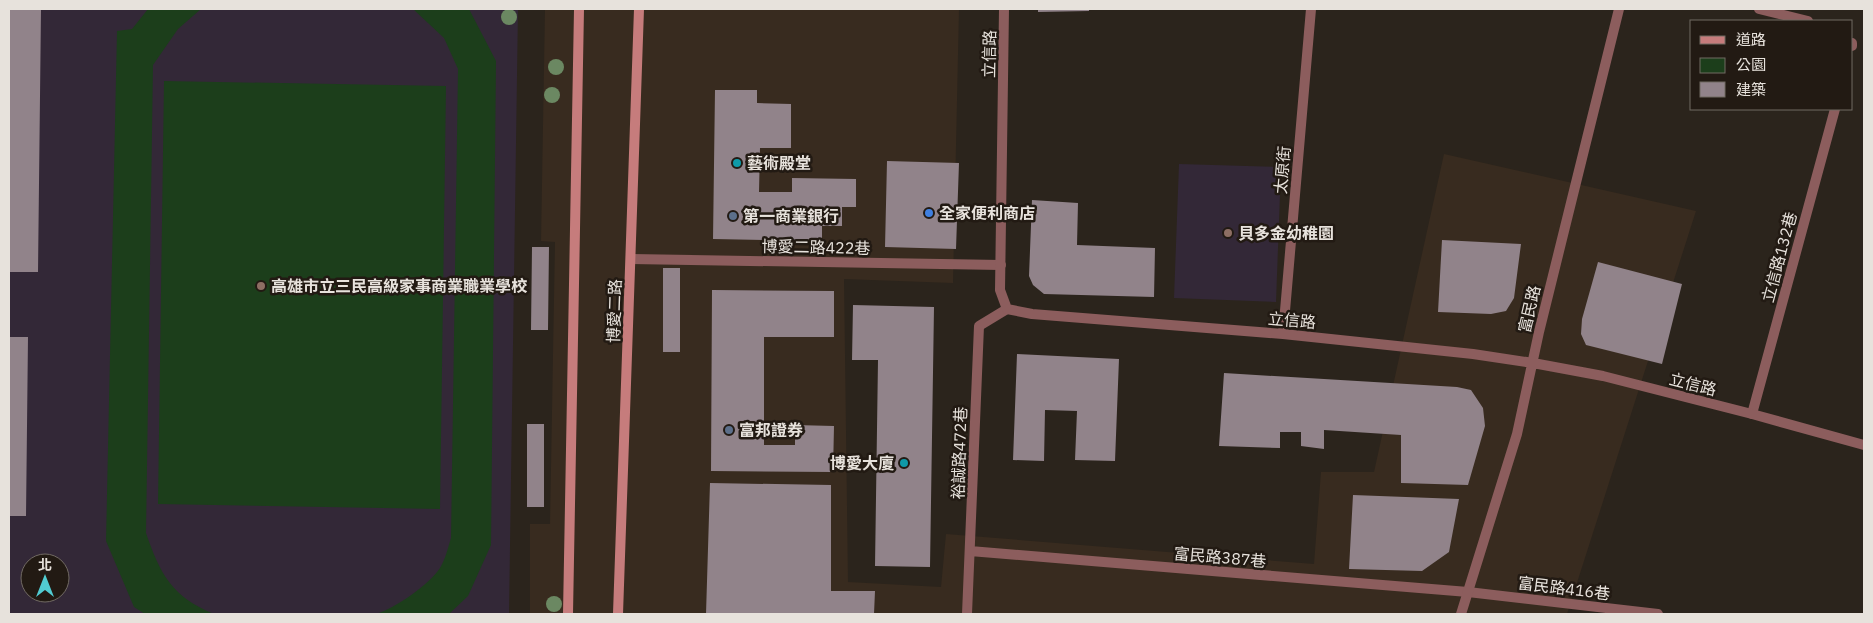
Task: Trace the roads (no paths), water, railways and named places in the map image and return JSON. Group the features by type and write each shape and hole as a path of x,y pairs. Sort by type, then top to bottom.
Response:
{"main road":[{"path":"568,614 579,9"},
{"name":"博愛二路","path":"618,614 639,9"}],"street":[{"name":"立信路","path":"1004,9 1000,290 1007,309 1032,314 1283,334 1473,354 1532,363 1582,371 1752,414 1864,445"},
{"name":"太原街","path":"1283,334 1311,9"},
{"name":"富民路","path":"1461,614 1518,434 1532,363 1619,9"},
{"path":"1759,9 1804,20"},
{"name":"立信路132巷","path":"1752,414 1835,110"},
{"name":"博愛二路422巷","path":"631,259 1001,264"},
{"name":"裕誠路472巷","path":"967,614 979,326 1007,309"},
{"name":"富民路387巷","path":"970,551 1468,592"},
{"name":"富民路416巷","path":"1468,592 1658,614"}],"place":[{"name":"藝術殿堂","path":"737,163"},
{"name":"全家便利商店","path":"929,213"},
{"name":"第一商業銀行","path":"733,216"},
{"name":"貝多金幼稚園","path":"1228,233"},
{"name":"高雄市立三民高級家事商業職業學校","path":"261,286"},
{"name":"富邦證券","path":"729,430"},
{"name":"博愛大廈","path":"904,463"}]}
